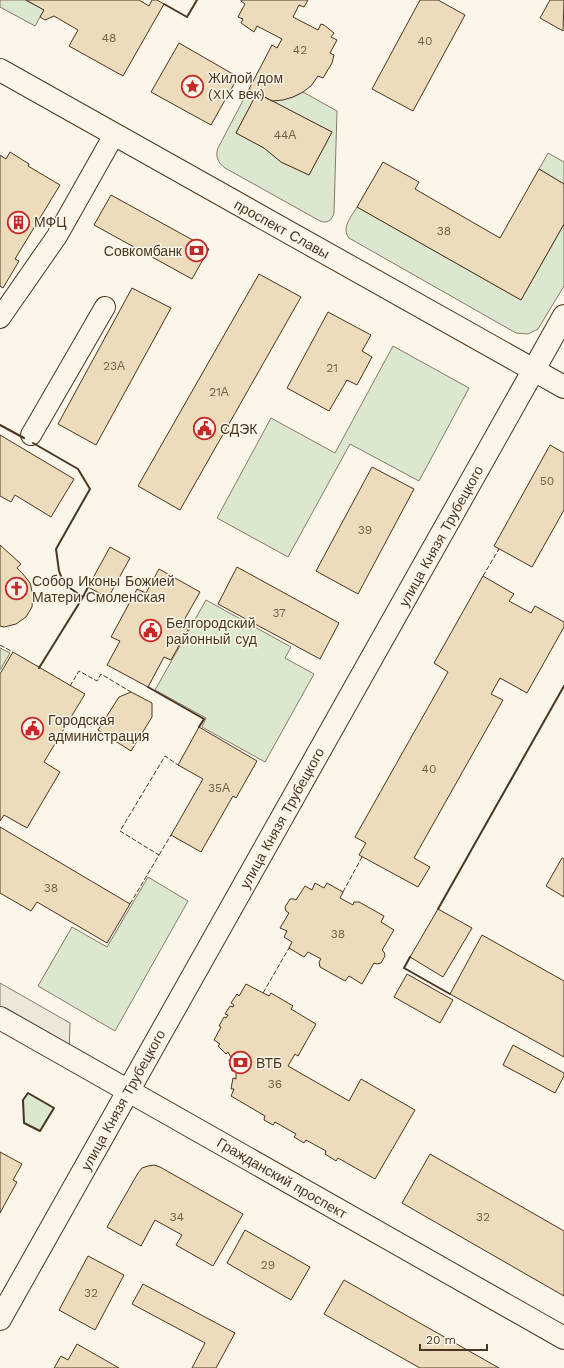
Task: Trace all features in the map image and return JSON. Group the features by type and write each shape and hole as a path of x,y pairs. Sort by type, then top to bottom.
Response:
{"street":[{"name":"проспект Славы","path":"0,70 564,387"},
{"path":"0,318 57,236 114,135"},
{"path":"31,435 105,307"},
{"name":"улица Князя Трубецкого","path":"0,1319 564,316"},
{"name":"Гражданский проспект","path":"0,1018 564,1338"}],"green space":[{"path":"0,0 25,0 44,10 35,26 0,7"},
{"path":"249,89 257,93 236,133 264,148 281,162 309,175 332,132 272,101 293,97 303,92 337,111 334,213 329,221 320,221 225,168 219,162 217,157 218,148"},
{"path":"548,153 564,162 564,184 539,169"},
{"path":"357,207 521,300 564,224 564,286 538,329 528,334 516,333 349,238 346,226"},
{"path":"393,346 469,388 419,481 350,444 288,557 217,518 271,418 335,453"},
{"path":"206,600 291,647 285,658 314,674 265,762 202,727 206,718 155,690"},
{"path":"0,648 10,653 0,670"},
{"path":"148,877 188,901 115,1031 38,986 72,927 107,947"},
{"path":"28,1093 54,1108 40,1131 24,1123 23,1100"}],"shaded area":[{"path":"0,983 70,1023 69,1057 0,1018"}],"building":[{"path":"26,0 139,0 149,6 152,0 157,0 164,4 123,76 69,46 78,30 54,16 45,20 40,17 44,10"},
{"path":"241,0 308,0 304,7 299,5 293,17 318,30 321,24 324,25 334,33 331,37 337,40 330,53 334,55 332,63 323,78 318,76 311,86 303,92 283,100 272,101 249,89 272,45 277,48 282,39 257,26 254,32 241,23 243,19 238,17 245,4"},
{"path":"420,0 438,0 465,15 413,111 372,89"},
{"path":"550,0 564,0 563,31 540,18"},
{"path":"179,43 238,77 211,125 151,92"},
{"path":"257,93 332,132 309,175 281,162 264,148 236,133"},
{"name":"МФЦ","path":"10,152 29,164 28,166 60,185 15,259 19,261 3,288 0,286 0,155 6,159"},
{"path":"383,162 419,182 415,189 500,238 539,169 564,184 564,224 521,300 357,207"},
{"path":"111,195 209,249 192,279 94,225"},
{"path":"259,274 301,297 180,510 138,486"},
{"path":"132,288 171,308 96,445 58,424"},
{"path":"328,312 371,335 362,351 372,357 357,385 347,380 329,411 287,388"},
{"path":"0,435 74,479 51,517 15,495 11,502 0,496"},
{"path":"550,445 564,453 564,510 532,567 494,546"},
{"path":"372,467 414,489 358,594 316,571"},
{"name":"Собор Иконы Божией Матери Смоленская","path":"0,545 21,564 17,568 30,583 33,595 32,607 26,617 16,624 4,627 0,626"},
{"path":"110,547 130,558 108,598 88,587"},
{"path":"237,567 339,623 320,659 218,604"},
{"name":"Белгородский районный суд","path":"159,569 200,592 183,622 190,626 171,660 164,657 148,687 107,665 120,641 111,637 137,589 146,593"},
{"path":"483,576 514,594 509,601 531,613 535,606 564,622 564,627 527,693 500,678 491,694 503,700 414,858 430,867 418,887 359,855 366,843 355,837 448,672 434,663"},
{"name":"Городская администрация","path":"13,652 85,694 44,762 60,772 27,828 4,815 0,821 0,674"},
{"path":"131,692 152,703 152,717 131,751 98,730 119,697"},
{"path":"199,727 257,761 236,798 233,796 201,852 171,835 203,779 178,765"},
{"path":"0,827 130,904 107,943 37,902 31,911 0,893"},
{"path":"562,858 564,859 564,897 546,886"},
{"path":"315,883 324,888 327,883 343,892 340,898 353,905 354,902 359,902 384,916 381,922 394,930 382,950 385,956 381,963 374,963 362,984 349,976 345,981 320,967 319,962 321,959 308,952 304,957 289,948 292,942 284,937 287,931 280,928 289,913 286,911 285,907 290,899 296,900 305,886 312,890"},
{"path":"438,909 472,928 443,977 410,957"},
{"path":"482,935 564,981 564,1057 450,994"},
{"path":"407,974 453,1000 440,1023 394,997"},
{"path":"246,984 269,996 271,993 293,1006 291,1009 316,1024 298,1056 295,1054 288,1066 349,1101 361,1079 415,1110 375,1179 338,1158 336,1161 325,1154 326,1151 306,1140 304,1143 294,1137 296,1134 275,1122 273,1125 264,1120 265,1116 231,1096 234,1089 231,1089 233,1078 236,1079 236,1070 232,1071 229,1060 232,1059 228,1052 226,1054 218,1046 220,1044 214,1040 221,1027 219,1026 224,1017 226,1018 228,1015 225,1014 230,1006 233,1007 234,1005 231,1003 237,994 239,996"},
{"path":"513,1045 564,1073 564,1076 555,1093 503,1065"},
{"path":"0,1152 22,1164 13,1180 17,1182 0,1213"},
{"path":"430,1154 564,1231 564,1296 402,1203"},
{"path":"154,1165 243,1214 213,1266 176,1245 182,1235 155,1220 141,1246 107,1227 138,1173 142,1168"},
{"path":"245,1230 310,1267 291,1300 227,1263"},
{"path":"88,1256 124,1275 95,1330 59,1310"},
{"path":"344,1280 499,1368 420,1368 324,1314"},
{"path":"143,1284 235,1333 216,1368 192,1368 205,1343 132,1304"},
{"path":"77,1344 119,1368 54,1368 61,1356 68,1360"}],"fence":[{"path":"483,576 499,549"},
{"path":"0,645 13,652"},
{"path":"70,686 79,671 97,681 101,674 131,692"},
{"path":"130,904 159,855 120,831 165,756 178,765"},
{"path":"159,855 171,835"},
{"path":"343,892 362,857"},
{"path":"263,993 289,948"}],"wall":[{"path":"164,4 187,17 197,0"},
{"path":"0,425 24,438"},
{"path":"33,443 78,469 90,489 56,549 59,571 64,584 83,597 39,668"},
{"path":"83,597 88,587"},
{"path":"438,909 564,686"},
{"path":"148,687 204,719 199,727"},
{"path":"410,957 404,968 450,994"},
{"path":"28,1093 54,1108 40,1131 24,1123 23,1100 28,1093"}],"place":[{"name":"Жилой дом (XIX век)","path":"193,86"},
{"name":"МФЦ","path":"19,222"},
{"name":"Совкомбанк","path":"197,251"},
{"name":"СДЭК","path":"204,429"},
{"name":"Собор Иконы Божией Матери Смоленская","path":"16,589"},
{"name":"Белгородский районный суд","path":"151,631"},
{"name":"Городская администрация","path":"32,728"},
{"name":"ВТБ","path":"240,1063"}]}
